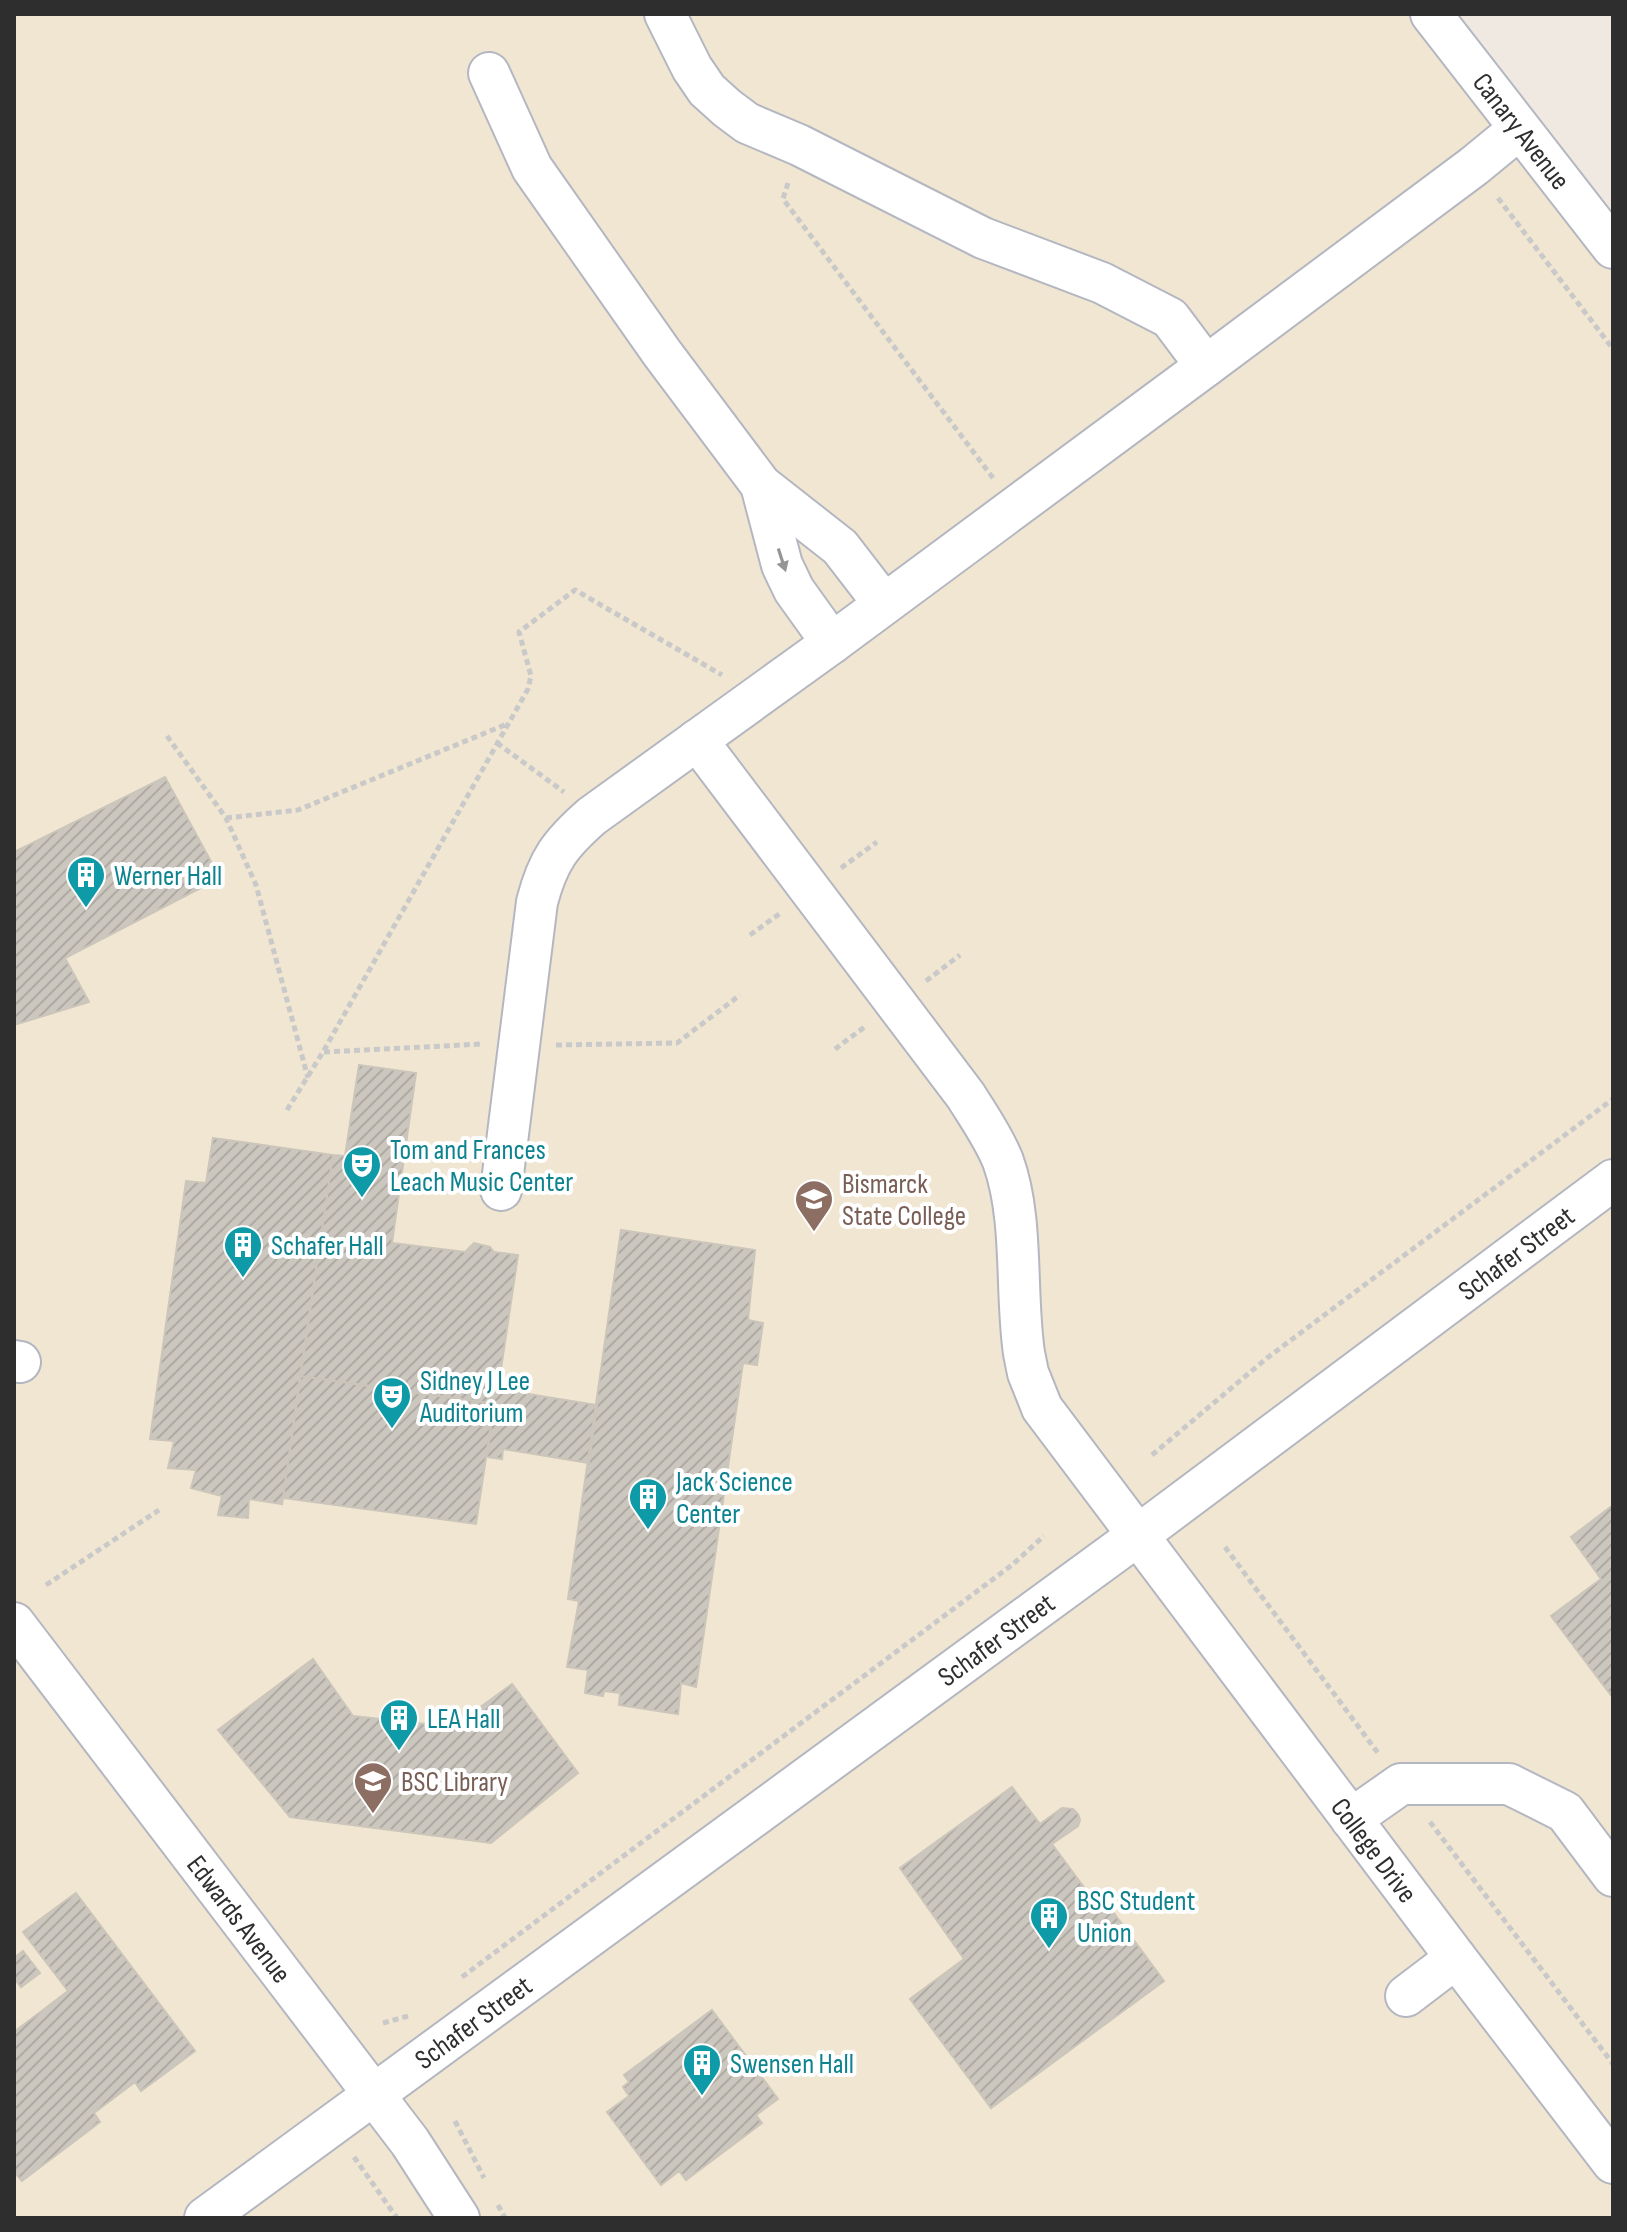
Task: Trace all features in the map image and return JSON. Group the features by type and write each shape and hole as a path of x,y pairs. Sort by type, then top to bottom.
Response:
{"street":[{"path":"665,14 692,68 707,90 747,123 812,151 983,238 1102,283 1170,318 1206,366"},
{"name":"Canary Avenue","path":"1431,14 1519,129 1610,238"},
{"path":"489,73 524,153 547,192 662,353 761,485 840,547 884,604"},
{"path":"501,1190 537,902 543,879 566,839 592,816 1206,366 1519,129"},
{"path":"761,485 782,565 794,590 832,643"},
{"name":"College Drive","path":"697,740 966,1096 1003,1161 1014,1210 1021,1332 1028,1373 1042,1408 1613,2163"},
{"name":"Schafer Street","path":"205,2218 1137,1536 1611,1184"},
{"name":"Edwards Avenue","path":"14,1623 374,2095 429,2169 459,2218"},
{"path":"1351,1819 1401,1784 1509,1784 1565,1812 1613,1876"},
{"path":"1406,1996 1456,1958"}],"path":[{"path":"790,177 783,199 998,485"},
{"path":"1498,198 1613,349"},
{"path":"287,1110 528,689 531,676 519,632 575,590 723,675"},
{"path":"226,818 298,810 509,723"},
{"path":"167,736 226,818 256,885 308,1078"},
{"path":"497,743 570,797"},
{"path":"830,876 877,842"},
{"path":"750,935 790,906"},
{"path":"915,989 960,955"},
{"path":"835,1049 876,1018"},
{"path":"1152,1455 1267,1358 1613,1099"},
{"path":"46,1585 159,1510"},
{"path":"460,1978 1012,1565 1044,1536"},
{"path":"1225,1547 1378,1753"},
{"path":"1423,1812 1613,2064"},
{"path":"383,2023 409,2017 422,2007"},
{"path":"455,2121 487,2184"},
{"path":"353,2156 397,2218"},
{"path":"493,2195 505,2218"}],"shaded area":[{"name":"Bismarck State College","path":"14,14 1431,14 1613,248 1613,2218 14,2218"}],"building":[{"name":"Werner Hall","path":"165,777 220,878 65,958 89,1002 14,1025 14,852"},
{"name":"Tom and Frances Leach Music Center","path":"359,1065 416,1073 392,1243 465,1252 474,1243 490,1247 494,1252 518,1255 498,1389 491,1388 489,1403 300,1376 333,1155 345,1156"},
{"name":"Schafer Hall","path":"213,1138 333,1155 282,1504 249,1499 248,1518 218,1515 222,1496 191,1488 196,1470 168,1468 174,1441 150,1439 186,1181 206,1183"},
{"name":"Jack Science Center","path":"621,1230 755,1250 748,1320 763,1323 757,1365 743,1363 696,1687 681,1683 678,1714 619,1705 620,1693 604,1691 603,1696 585,1693 588,1670 567,1667 579,1601 568,1599"},
{"name":"Sidney J Lee Auditorium","path":"300,1376 494,1404 476,1524 283,1498"},
{"path":"491,1388 597,1405 589,1463 503,1449 502,1459 487,1457 494,1404 489,1403"},
{"path":"1613,1505 1613,1698 1551,1616 1601,1579 1571,1537"},
{"name":"LEA Hall","path":"313,1659 353,1716 453,1727 512,1684 578,1773 491,1843 290,1817 218,1730"},
{"name":"BSC Student Union","path":"1012,1787 1040,1824 1062,1808 1073,1809 1078,1814 1078,1826 1052,1844 1103,1913 1110,1908 1164,1981 991,2108 910,1999 964,1959 900,1868"},
{"path":"76,1893 195,2051 141,2091 135,2082 94,2113 100,2122 22,2181 14,2174 14,2032 68,1991 23,1932"},
{"path":"23,1951 40,1973 21,1987 14,1978 14,1958"},
{"name":"Swensen Hall","path":"712,2010 778,2099 756,2115 762,2123 686,2180 679,2171 661,2185 607,2112 629,2096 623,2087 629,2082 624,2075"}],"place":[{"name":"Werner Hall","path":"86,909"},
{"name":"Tom and Frances Leach Music Center","path":"362,1199"},
{"name":"Bismarck State College","path":"814,1233"},
{"name":"Schafer Hall","path":"243,1279"},
{"name":"Sidney J Lee Auditorium","path":"392,1430"},
{"name":"Jack Science Center","path":"648,1531"},
{"name":"LEA Hall","path":"399,1752"},
{"name":"BSC Library","path":"373,1815"},
{"name":"BSC Student Union","path":"1049,1950"},
{"name":"Swensen Hall","path":"702,2097"}]}
